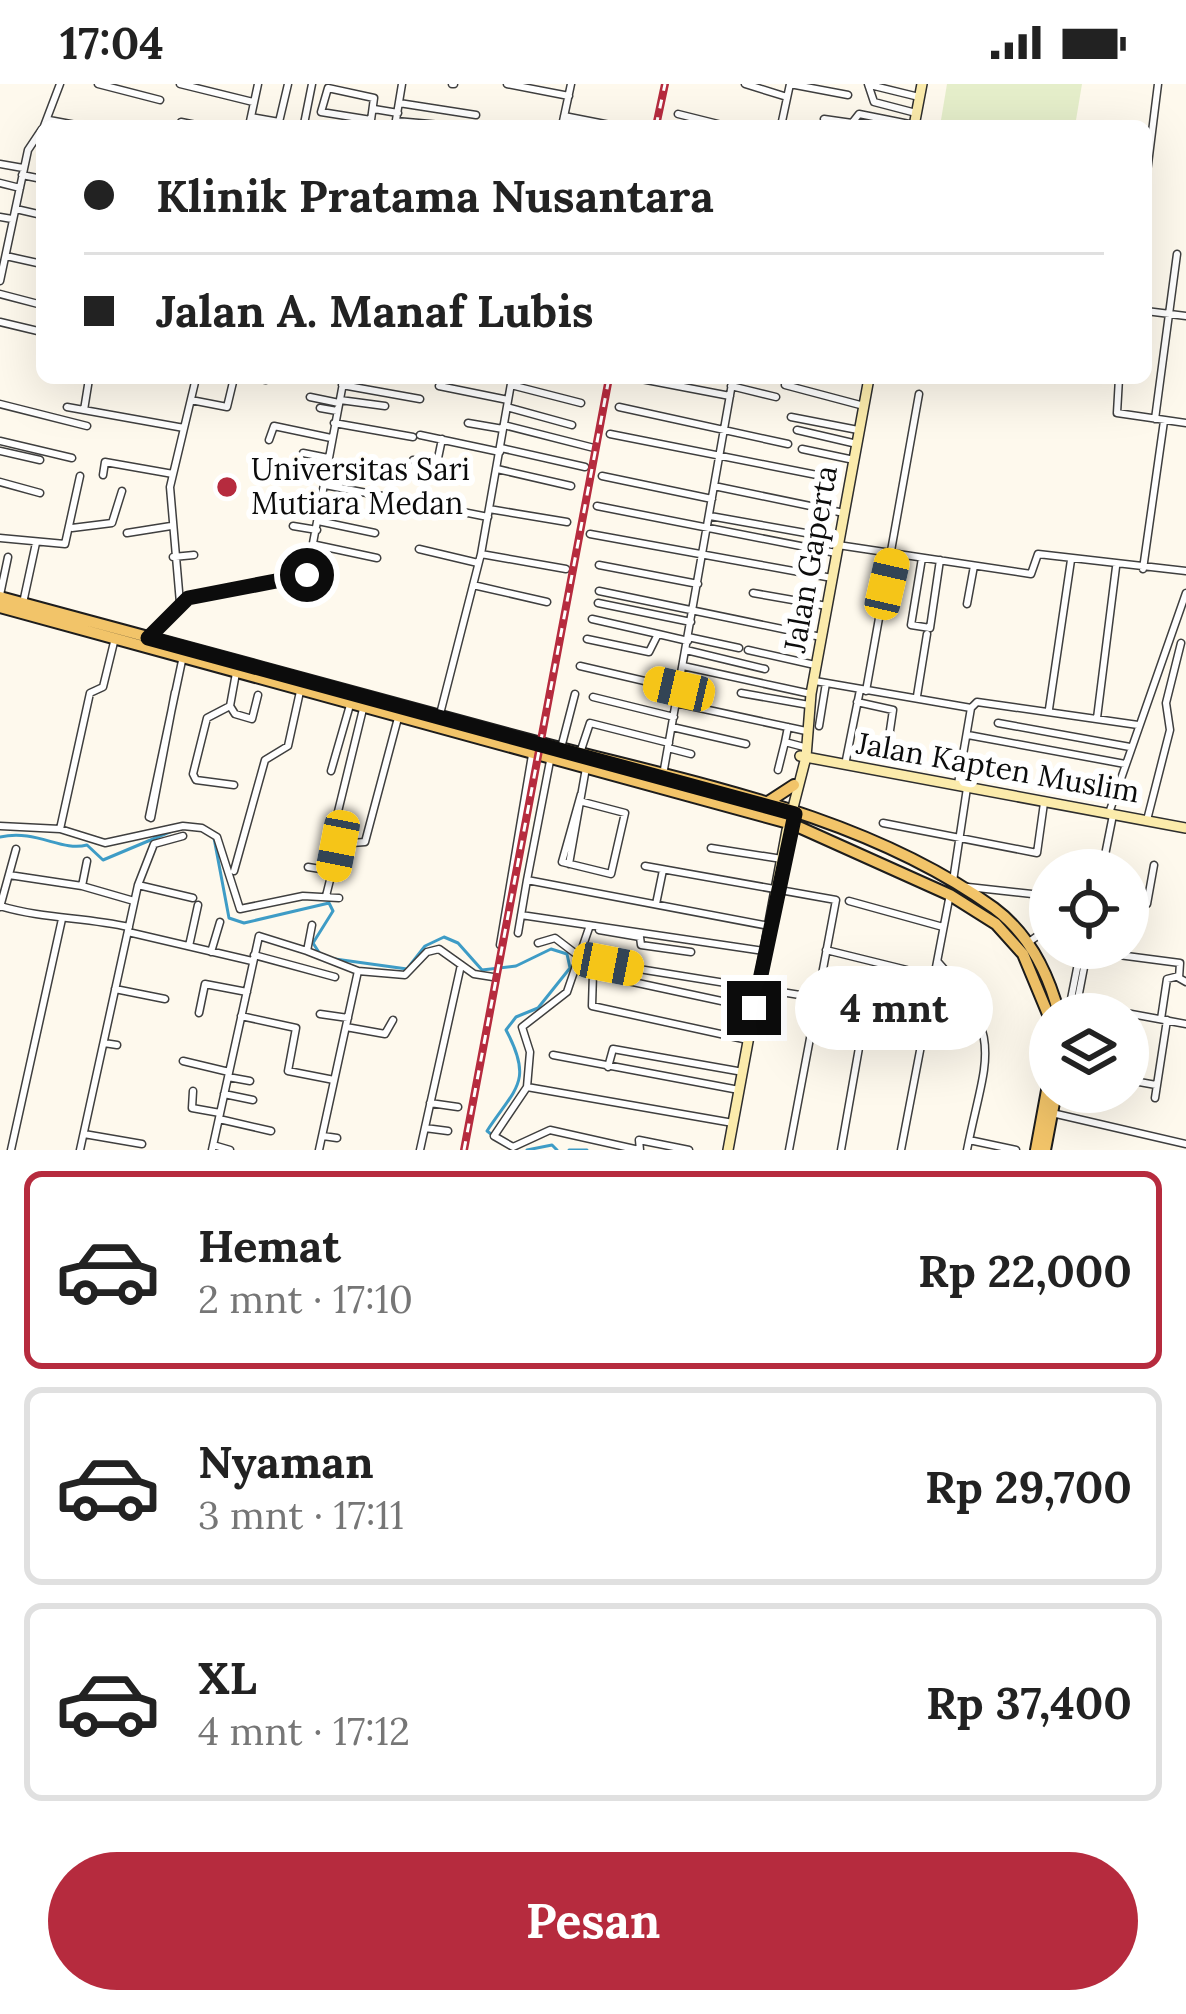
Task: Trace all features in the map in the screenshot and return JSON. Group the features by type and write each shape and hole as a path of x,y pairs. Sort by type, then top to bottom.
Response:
{"main road":[{"path":"0,596 438,721 765,804 790,821 808,818 991,906 1024,946 1050,993"},
{"path":"0,608 238,666"},
{"path":"302,683 357,704 438,721 532,751 556,752"},
{"path":"662,780 790,821 954,888 1024,946 1041,993"},
{"path":"765,804 796,790 808,818"},
{"path":"1043,1150 1046,1113"},
{"path":"1043,1150 1052,1113"}],"street":[{"path":"47,120 60,84"},
{"path":"98,84 160,100"},
{"path":"180,84 253,102"},
{"path":"250,120 258,84"},
{"path":"279,120 287,84"},
{"path":"305,120 312,84"},
{"path":"374,109 396,120 402,84"},
{"path":"507,84 569,96"},
{"path":"564,120 571,84"},
{"path":"745,84 788,97"},
{"path":"782,120 790,84 848,95"},
{"path":"867,84 919,97"},
{"path":"867,84 874,102 911,120"},
{"path":"915,120 922,84"},
{"path":"1152,136 1159,85"},
{"path":"357,120 323,113 323,90 371,97 374,109 368,120"},
{"path":"399,103 476,115"},
{"path":"678,114 702,120"},
{"path":"854,120 859,114 901,120"},
{"path":"565,116 585,120"},
{"path":"824,119 831,120"},
{"path":"0,280 23,172 36,146"},
{"path":"0,164 36,177"},
{"path":"0,183 20,188"},
{"path":"15,209 36,214"},
{"path":"0,217 12,219"},
{"path":"4,251 36,262"},
{"path":"1143,568 1177,254"},
{"path":"0,294 36,303"},
{"path":"1152,312 1186,316"},
{"path":"0,322 36,331"},
{"path":"73,422 87,384"},
{"path":"180,603 171,526 173,474 194,384"},
{"path":"190,400 226,407 232,384"},
{"path":"302,590 343,384"},
{"path":"352,384 420,399"},
{"path":"438,721 480,559 511,384"},
{"path":"521,384 581,403"},
{"path":"667,384 730,396"},
{"path":"662,780 732,384"},
{"path":"738,384 776,397"},
{"name":"Jalan Gaperta","path":"728,1150 867,384"},
{"path":"1118,384 1115,409 1186,423"},
{"path":"439,386 572,425"},
{"path":"785,386 864,406"},
{"path":"845,765 894,554 920,394"},
{"path":"310,397 385,406"},
{"path":"0,404 87,426"},
{"path":"320,408 339,404"},
{"path":"619,407 788,444"},
{"path":"76,408 184,428"},
{"path":"790,417 859,430"},
{"path":"334,422 585,466"},
{"path":"468,423 594,448"},
{"path":"269,440 273,426 331,438"},
{"path":"797,430 856,444"},
{"path":"610,434 832,478"},
{"path":"413,460 437,463 442,440"},
{"path":"0,441 72,458"},
{"path":"802,449 854,460"},
{"path":"0,451 40,460"},
{"path":"303,453 328,458"},
{"path":"103,475 105,462 173,474"},
{"path":"497,469 571,486"},
{"path":"326,470 385,481"},
{"path":"0,538 61,545 72,528 80,476"},
{"path":"602,476 712,500"},
{"path":"0,482 40,493"},
{"path":"325,485 398,499"},
{"path":"715,486 844,513"},
{"path":"72,528 115,521 122,491"},
{"path":"408,501 567,522"},
{"path":"597,506 706,529 1031,574 1042,555 1186,571"},
{"path":"710,516 838,546"},
{"path":"128,533 171,526"},
{"path":"293,526 375,533"},
{"path":"590,534 832,578"},
{"path":"23,603 36,544"},
{"path":"314,544 376,558"},
{"path":"419,550 566,569"},
{"path":"173,557 194,555"},
{"path":"0,596 8,557"},
{"path":"922,558 911,625 930,628 940,560"},
{"path":"1049,709 1071,560"},
{"path":"599,565 698,584"},
{"path":"967,604 974,566"},
{"path":"1097,718 1117,566"},
{"path":"145,641 180,603 303,577"},
{"path":"472,585 547,602"},
{"path":"598,591 821,637"},
{"path":"753,593 827,606"},
{"path":"1105,849 1125,764 1182,616 1186,593"},
{"path":"598,603 691,622"},
{"path":"592,619 658,634 765,669"},
{"path":"587,639 649,652 658,634"},
{"path":"916,698 927,634"},
{"path":"60,829 90,693 103,687 115,638"},
{"path":"687,643 816,665"},
{"path":"1147,820 1170,730 1166,703 1181,643"},
{"path":"159,776 151,819 183,656"},
{"path":"238,666 230,706 237,716 252,719 258,695"},
{"path":"580,666 679,689"},
{"path":"683,666 810,700"},
{"path":"814,680 971,708"},
{"path":"234,871 265,760 287,746 302,683"},
{"path":"819,726 826,683"},
{"path":"741,693 810,700"},
{"path":"518,933 556,752 575,694"},
{"path":"593,697 674,717"},
{"path":"901,1150 954,888 971,708 980,701 1138,725"},
{"path":"857,702 893,710 886,757"},
{"path":"676,703 806,731"},
{"path":"331,771 357,704"},
{"path":"334,828 357,704"},
{"path":"230,706 207,718 193,774 196,780 234,785"},
{"path":"326,896 339,844 365,842 399,715"},
{"path":"582,798 626,814 611,874 562,862 582,798 590,723 691,754"},
{"path":"998,723 1131,747"},
{"path":"672,727 746,744"},
{"path":"778,770 788,727"},
{"path":"968,735 1125,764"},
{"path":"784,742 803,752"},
{"path":"500,945 532,751"},
{"name":"Jalan Kapten Muslim","path":"803,752 845,765 1186,828"},
{"path":"883,823 1038,853 1045,803"},
{"path":"0,826 60,829 105,843 194,826 217,837 240,910 310,895 339,898"},
{"path":"80,1150 138,885 154,844 183,836"},
{"path":"711,848 782,860"},
{"path":"16,849 0,906 62,919 88,918 211,952 335,976"},
{"path":"82,886 87,861"},
{"path":"1149,893 1154,865"},
{"path":"645,866 834,897 789,1150"},
{"path":"308,867 333,871"},
{"path":"656,904 663,870"},
{"path":"9,875 82,886 134,901"},
{"path":"529,880 769,926"},
{"path":"138,885 196,902 189,946"},
{"path":"954,888 997,886 1029,892"},
{"path":"991,906 997,886"},
{"path":"849,901 944,927"},
{"path":"521,915 691,952"},
{"path":"11,1150 62,919"},
{"path":"211,952 220,922"},
{"path":"599,930 602,923 764,951"},
{"path":"307,951 312,926"},
{"path":"589,928 567,992 522,1028 530,1052 527,1087 494,1133 510,1146 550,1130 639,1150 639,1140 689,1150"},
{"path":"230,1150 213,1147 262,933 358,970 409,975 427,952 439,949 474,974 493,977"},
{"path":"538,943 555,938 580,959"},
{"path":"1024,946 1029,942"},
{"path":"826,950 907,970"},
{"path":"1149,958 1180,963 1183,979 1167,978 1155,1098"},
{"path":"938,962 980,1016 988,1040 968,1145 1016,1150"},
{"path":"608,964 911,1013"},
{"path":"420,1150 461,965"},
{"path":"319,1150 358,970"},
{"path":"577,970 754,1008"},
{"path":"593,973 592,1006 748,1040"},
{"path":"199,1013 205,984 247,992"},
{"path":"116,988 165,999"},
{"path":"842,1150 866,1008"},
{"path":"320,1014 385,1034 393,1020"},
{"path":"241,1016 296,1028 289,1071 334,1080"},
{"path":"1149,1018 1186,1024"},
{"path":"104,1043 117,1045"},
{"path":"608,1067 613,1048 742,1072"},
{"path":"553,1055 739,1090"},
{"path":"183,1061 250,1081"},
{"path":"1149,1084 1156,1085"},
{"path":"527,1087 734,1123"},
{"path":"193,1091 192,1108 271,1131"},
{"path":"224,1094 254,1100"},
{"path":"430,1103 458,1107"},
{"path":"1052,1113 1186,1144"},
{"path":"425,1128 448,1131"},
{"path":"84,1135 142,1144"},
{"path":"322,1136 337,1138"}],"green space":[{"path":"947,84 1082,84 1076,120 941,120"}],"waterway":[{"path":"0,837 87,845 103,860 172,831"},
{"path":"214,838 229,918 244,923 329,903 333,911 313,943 320,954"},
{"path":"335,959 407,969 425,946 444,937 458,943 482,970 516,966 551,949 567,954 570,968 538,1008 516,1017 506,1030 520,1073 513,1094 487,1131 504,1144"},
{"path":"527,1150 552,1145 557,1150"},
{"path":"569,1150 587,1150"}],"railway":[{"path":"657,120 665,84"},
{"path":"464,1150 608,384"}],"place":[{"name":"Universitas Sari Mutiara Medan","path":"227,487"}],"route":[{"path":"307,575 188,598 148,638 795,814 787,831 754,1008"}]}
